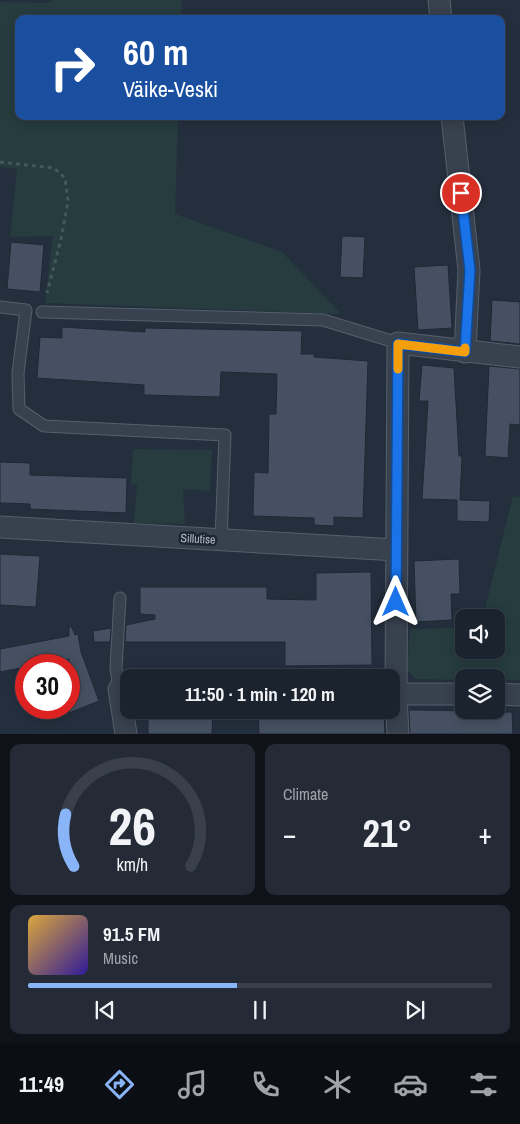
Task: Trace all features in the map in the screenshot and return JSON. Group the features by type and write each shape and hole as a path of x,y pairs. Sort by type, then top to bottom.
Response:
{"street":[{"path":"439,0 441,15"},
{"path":"452,120 470,270 465,352"},
{"path":"395,669 398,344 520,357"},
{"name":"Sillutise","path":"0,527 397,550"},
{"path":"400,694 455,694"},
{"path":"505,694 520,694"},
{"path":"125,719 126,734"},
{"path":"396,719 398,734"}],"lane":[{"path":"0,307 26,310 18,373 19,409 44,426 225,435 221,540"},
{"path":"42,312 323,320 398,344"},
{"path":"120,598 116,668 120,678"}],"path":[{"path":"0,162 54,168 65,178 68,201 61,239 42,312"}],"green space":[{"path":"52,0 182,0 181,15 15,15 15,120 178,120 175,214 282,252 341,314 45,303 53,236 10,237 17,169 0,167 0,2 51,3"},
{"path":"133,449 212,450 210,491 183,489 185,524 134,523 137,484 131,485"},
{"path":"513,496 520,497 520,680 505,680 505,669 455,669 455,680 416,679 407,669 410,629 455,628 455,659 505,659 505,609 485,609"}],"building":[{"path":"342,236 365,237 363,278 340,277"},
{"path":"11,242 44,245 40,292 7,289"},
{"path":"448,265 452,328 418,330 414,267"},
{"path":"492,300 520,302 520,344 490,341"},
{"path":"62,327 145,332 145,328 302,331 301,354 314,354 314,357 368,361 363,518 334,517 334,526 314,525 314,518 253,516 254,472 268,473 269,414 276,414 277,374 221,372 220,397 144,395 144,385 37,378 40,337 62,338"},
{"path":"422,365 454,368 459,456 462,456 460,500 490,501 489,522 457,521 457,500 422,499 428,401 419,401"},
{"path":"489,366 520,369 520,425 510,424 508,458 485,456"},
{"path":"0,462 30,463 30,475 127,478 126,513 30,509 30,504 0,503"},
{"path":"0,554 40,556 36,607 0,605"},
{"path":"459,559 460,594 451,594 452,620 416,622 414,561"},
{"path":"371,572 372,665 285,666 285,642 125,642 126,625 155,619 155,615 140,614 140,587 267,587 267,599 316,600 316,573"},
{"path":"69,626 71,626 75,635 78,634 81,652 99,701 80,709 80,654 15,654 15,669 0,672 0,649 69,636"},
{"path":"111,628 110,642 94,642 93,631"},
{"path":"409,710 455,711 455,719 505,719 505,712 512,712 513,734 410,734"},
{"path":"148,719 213,719 212,734 148,734"},
{"path":"258,719 384,719 385,734 259,734"}],"slow traffic":[{"path":"398,369 398,344 465,352 465,348"}],"route":[{"path":"396,602 398,344 465,352 470,270 461,193"}]}
